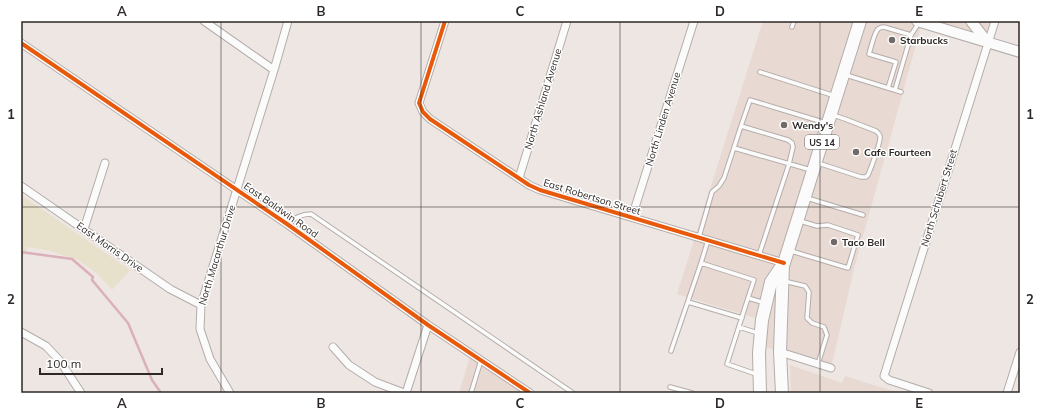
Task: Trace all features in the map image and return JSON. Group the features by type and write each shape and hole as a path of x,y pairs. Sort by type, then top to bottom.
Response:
{"main road":[{"name":"US 14","path":"782,393 780,352 784,263 860,21"},
{"name":"US 14","path":"760,393 759,353 762,320 771,282 784,263"}],"street":[{"path":"204,21 274,70"},
{"name":"North Macarthur Drive","path":"230,393 210,360 200,329 201,305 288,21"},
{"name":"East Robertson Street","path":"445,21 419,103 423,112 430,119 529,185 540,190 784,263"},
{"name":"North Ashland Avenue","path":"519,178 567,21"},
{"name":"North Linden Avenue","path":"632,217 694,21"},
{"path":"918,21 1020,52"},
{"path":"971,21 988,43"},
{"name":"North Schubert Street","path":"929,393 889,380 884,376 995,21"},
{"name":"East Baldwin Road","path":"21,43 287,224 428,325 530,393"},
{"path":"84,229 105,163"},
{"name":"East Morris Drive","path":"21,186 170,289 201,305"},
{"path":"333,348 350,365 375,382 405,393 428,325"},
{"path":"21,332 46,346 60,361 81,393"},
{"path":"780,352 831,368"},
{"path":"1007,393 1020,352"}],"lane":[{"path":"792,27 794,21"},
{"path":"895,90 911,35 918,21"},
{"path":"888,88 896,62 869,54 876,33 880,27 890,28 911,35"},
{"path":"760,72 836,96"},
{"path":"843,74 901,92"},
{"path":"699,237 712,192 719,186 724,178 741,126 750,100 829,119 845,119 876,131 879,133 880,137 876,153 866,177 814,166 788,164 734,148"},
{"path":"741,126 788,140 792,143 793,147 760,255"},
{"path":"804,197 863,215"},
{"path":"287,224 296,217 311,214 572,393"},
{"path":"788,250 848,268 858,235 828,225 817,226 797,220"},
{"path":"671,351 708,240"},
{"path":"701,263 754,280 727,364 759,374"},
{"path":"783,280 804,286 809,292 807,318 812,323 824,327 827,336 818,364"},
{"path":"748,298 766,303"},
{"path":"688,302 742,318"},
{"path":"739,327 761,334"},
{"path":"472,393 480,360"},
{"path":"670,386 692,393"}],"shaded area":[{"path":"763,21 995,21 988,43 922,23 855,265 831,368 760,345 762,320 677,294"},
{"path":"21,195 130,270 112,290 98,274 78,260 47,250 28,247 21,261"},
{"path":"471,353 530,393 459,393"},
{"path":"790,365 842,383 845,376 899,393 791,393"}],"waterway":[{"path":"21,252 72,259 93,277 92,280 128,323 152,380 161,393"}],"cycle path":[{"path":"445,21 419,103 423,112 430,119 529,185 540,190 784,263"},
{"path":"21,43 287,224 428,325 530,393"}],"place":[{"name":"Starbucks","path":"892,40"},
{"name":"Wendy's","path":"784,125"},
{"name":"Cafe Fourteen","path":"856,152"},
{"name":"Taco Bell","path":"834,242"}]}
